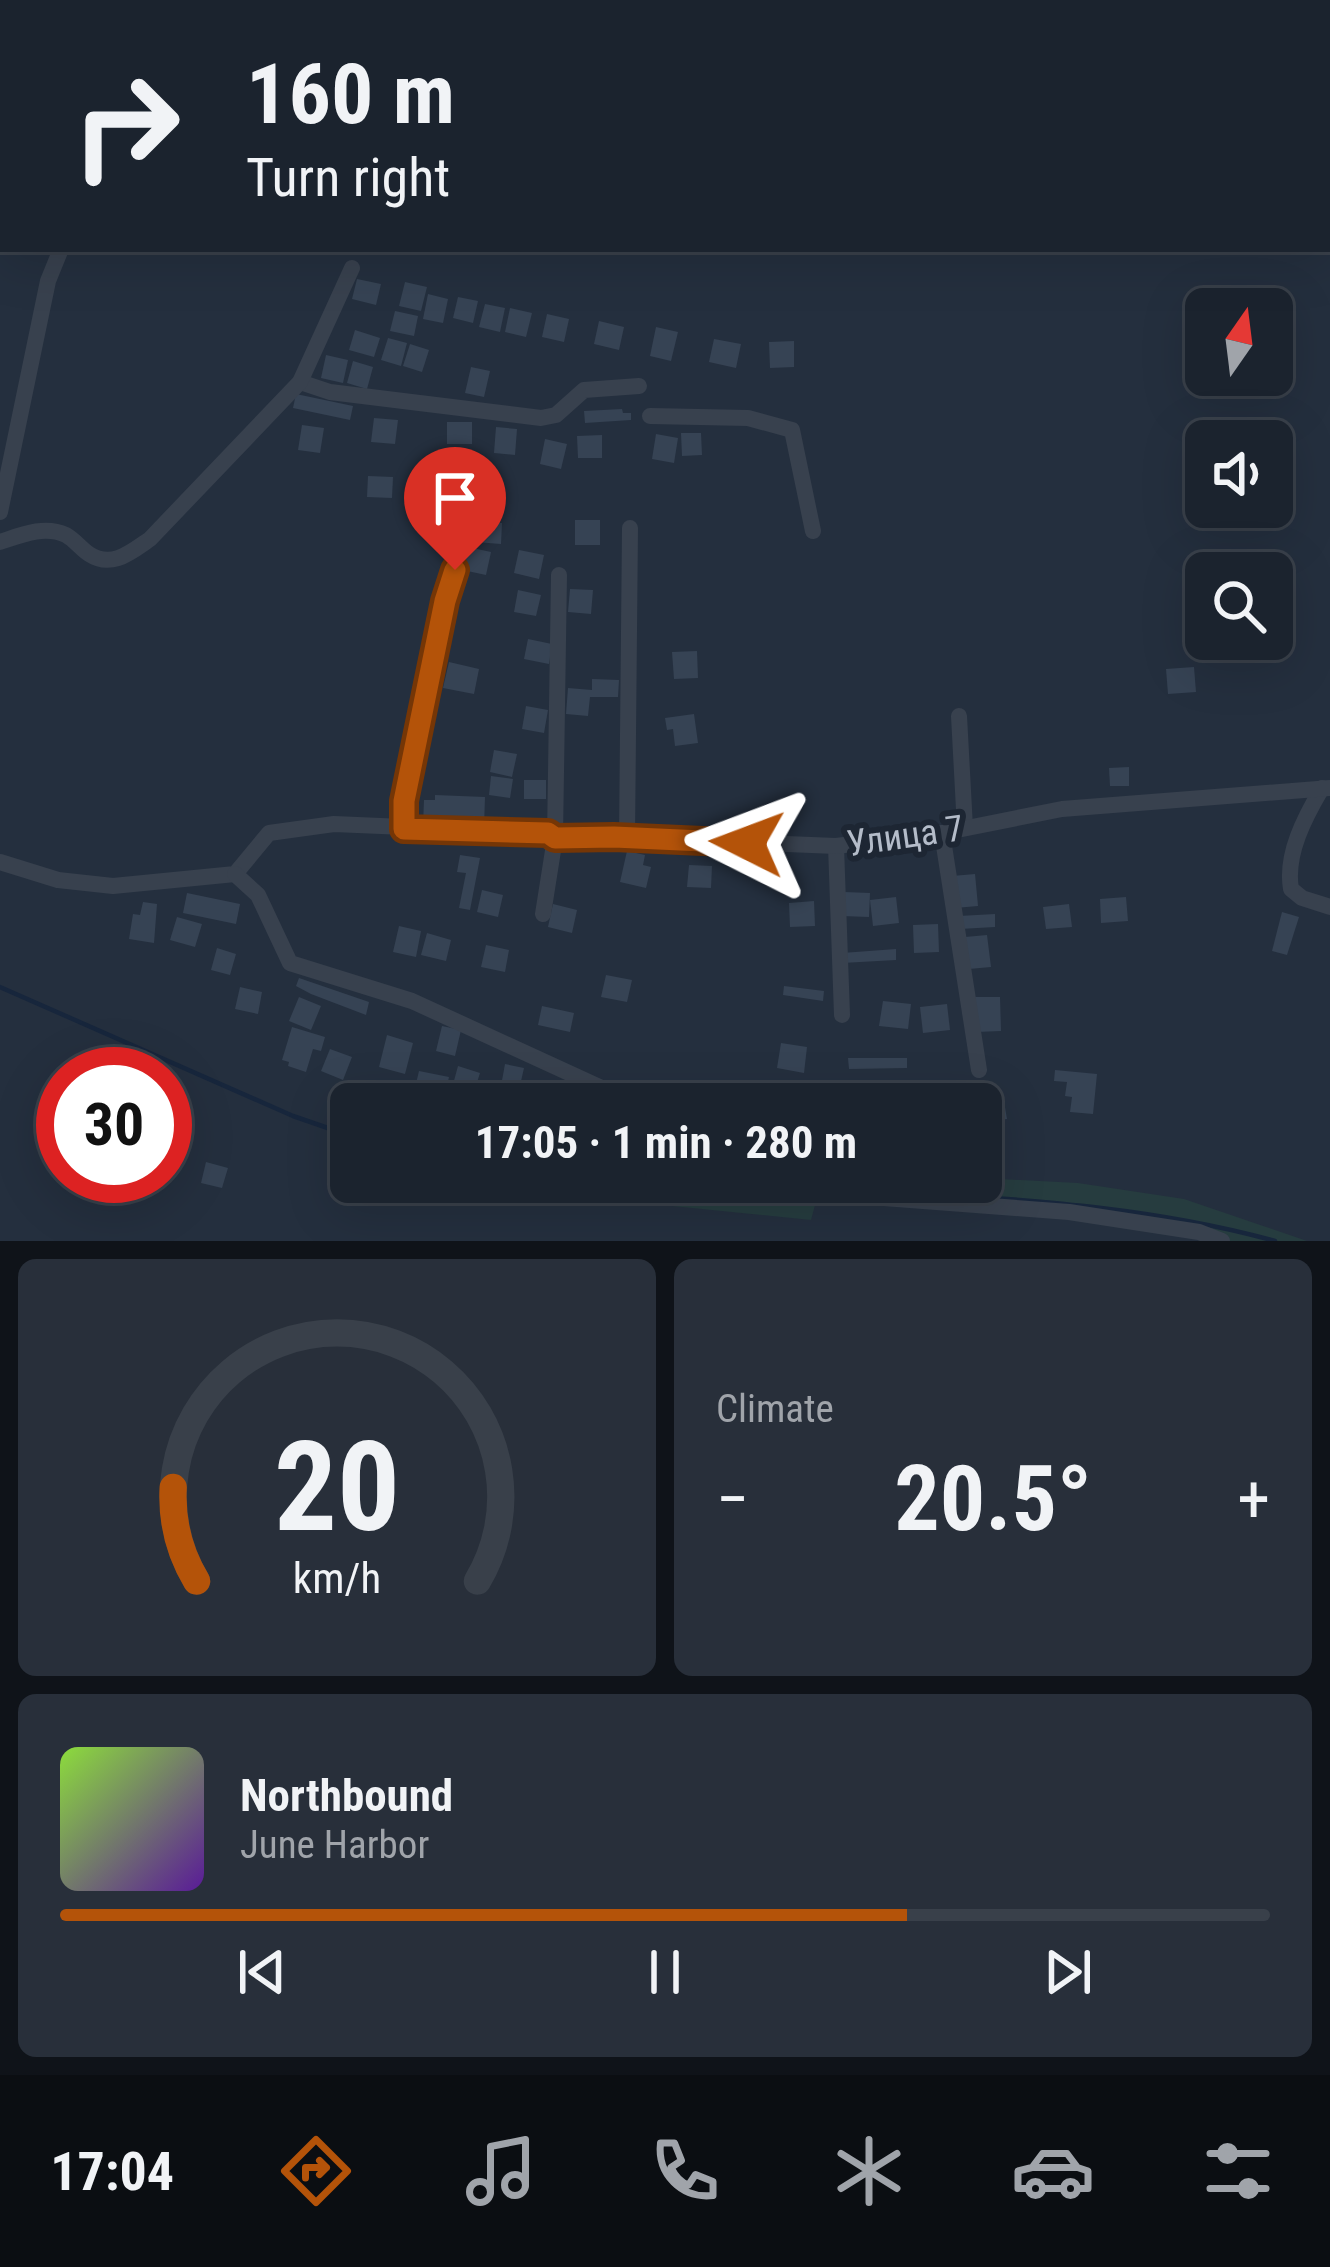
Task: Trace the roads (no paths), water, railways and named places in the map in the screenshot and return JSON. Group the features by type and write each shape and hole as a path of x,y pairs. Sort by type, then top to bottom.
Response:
{"street":[{"path":"0,512 48,281 60,252"},
{"path":"0,542 32,531 52,532 106,561 122,558 150,539 300,382 352,268"},
{"path":"300,382 330,392 542,418 556,415 584,390 639,386"},
{"path":"650,416 748,418 792,430 813,531"},
{"path":"627,838 630,528"},
{"path":"404,829 404,801 455,570"},
{"path":"543,914 555,838 559,574"},
{"path":"958,716 964,828"},
{"path":"1326,788 1303,821 1288,874 1291,889 1302,898 1330,908"},
{"name":"Улица 7","path":"236,874 269,833 334,824 548,833 555,838 836,846 942,833 1062,809 1326,788"},
{"path":"942,833 979,1070"},
{"path":"836,846 842,1015"},
{"path":"0,862 58,880 112,886 236,874 258,895 290,963 412,1001 591,1083"},
{"path":"950,1203 1069,1212 1199,1232 1222,1241"}],"waterway":[{"path":"0,987 330,1129"},
{"path":"1002,1199 1124,1211 1275,1241"}]}
